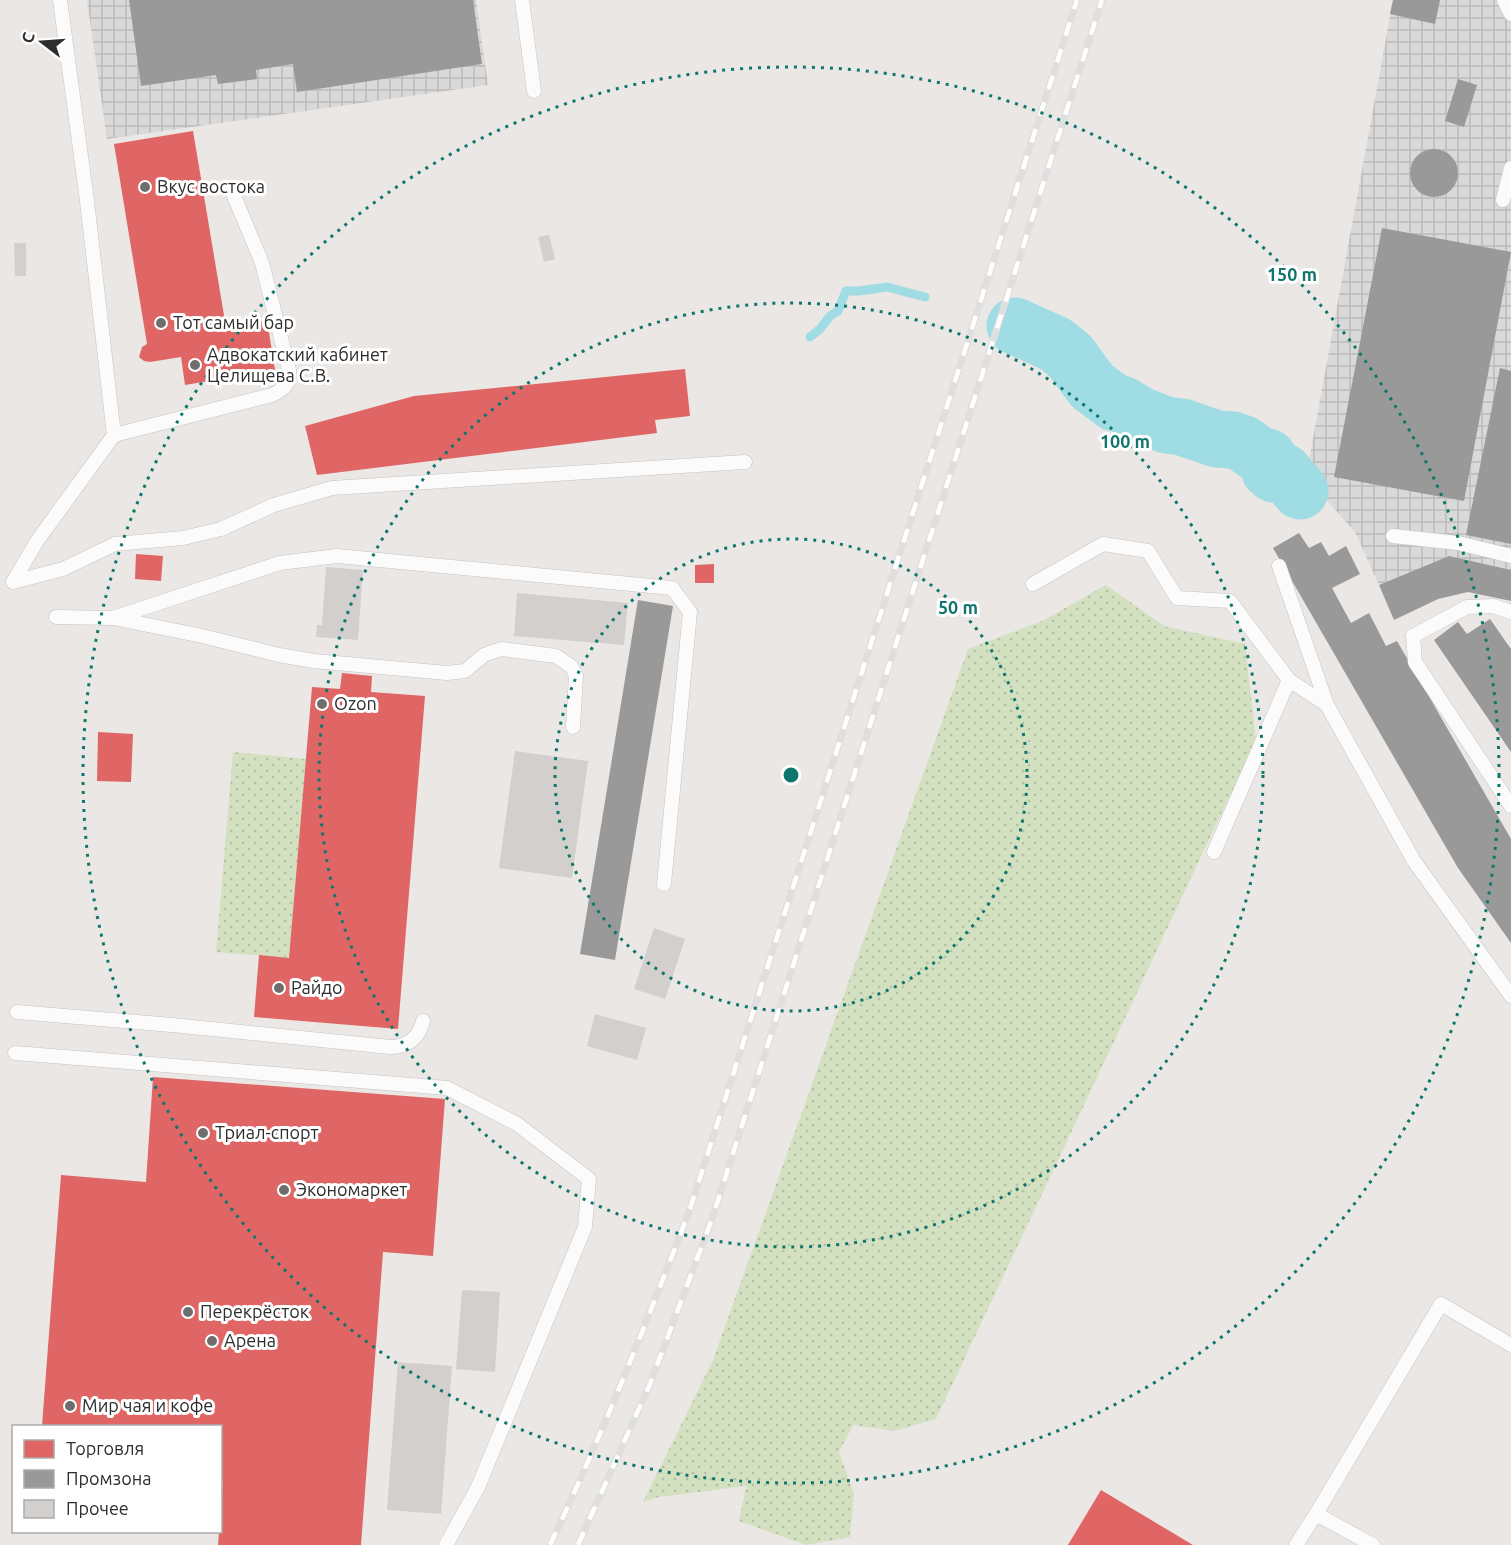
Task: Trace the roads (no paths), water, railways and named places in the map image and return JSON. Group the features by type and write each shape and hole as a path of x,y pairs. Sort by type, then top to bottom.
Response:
{"lane":[{"path":"60,0 87,201 114,435"},
{"path":"522,0 534,91"},
{"path":"1504,0 1511,14"},
{"path":"1503,200 1511,168"},
{"path":"232,191 267,279 289,370 290,378 287,385 272,395 114,435 37,542 13,582 63,568 115,544 183,538 221,529 274,505 333,488 745,462"},
{"path":"1393,536 1458,543 1511,556"},
{"path":"1033,584 1103,544 1148,551 1177,598 1230,601 1289,680 1327,705"},
{"path":"113,618 280,563 337,556 672,588 690,612 664,884"},
{"path":"1279,566 1327,705 1414,861 1511,996"},
{"path":"1511,612 1493,606 1467,607 1413,636 1415,662 1511,806"},
{"path":"56,617 113,618 314,661 447,673 465,671 484,655 501,649 556,656 572,667 576,676 573,727"},
{"path":"1214,852 1289,680"},
{"path":"16,1012 390,1047 402,1047 409,1043 421,1030 423,1021"},
{"path":"15,1053 447,1088 517,1124 590,1179 585,1227 478,1487 446,1545"},
{"path":"1296,1545 1441,1304 1511,1345"},
{"path":"1316,1514 1373,1545"}],"waterway":[{"path":"810,337 838,311 846,291 887,287 925,297"},
{"path":"1015,326 1055,344 1070,356 1092,386 1115,403 1122,404 1140,415 1166,425 1182,427 1217,439 1233,440 1244,444 1259,455 1268,457 1270,471 1274,474 1284,472 1300,491"}],"railway":[{"path":"550,1545 588,1462 690,1209 1077,0"},
{"path":"578,1545 650,1384 712,1219 1102,0"}],"place":[{"name":"Вкус востока","path":"145,187"},
{"name":"Тот самый бар","path":"161,323"},
{"name":"Адвокатский кабинет Целищева С.В.","path":"195,365"},
{"name":"Ozon","path":"322,704"},
{"name":"Райдо","path":"279,988"},
{"name":"Триал-спорт","path":"203,1133"},
{"name":"Экономаркет","path":"284,1190"},
{"name":"Перекрёсток","path":"188,1312"},
{"name":"Арена","path":"212,1341"},
{"name":"Мир чая и кофе","path":"70,1406"}]}
